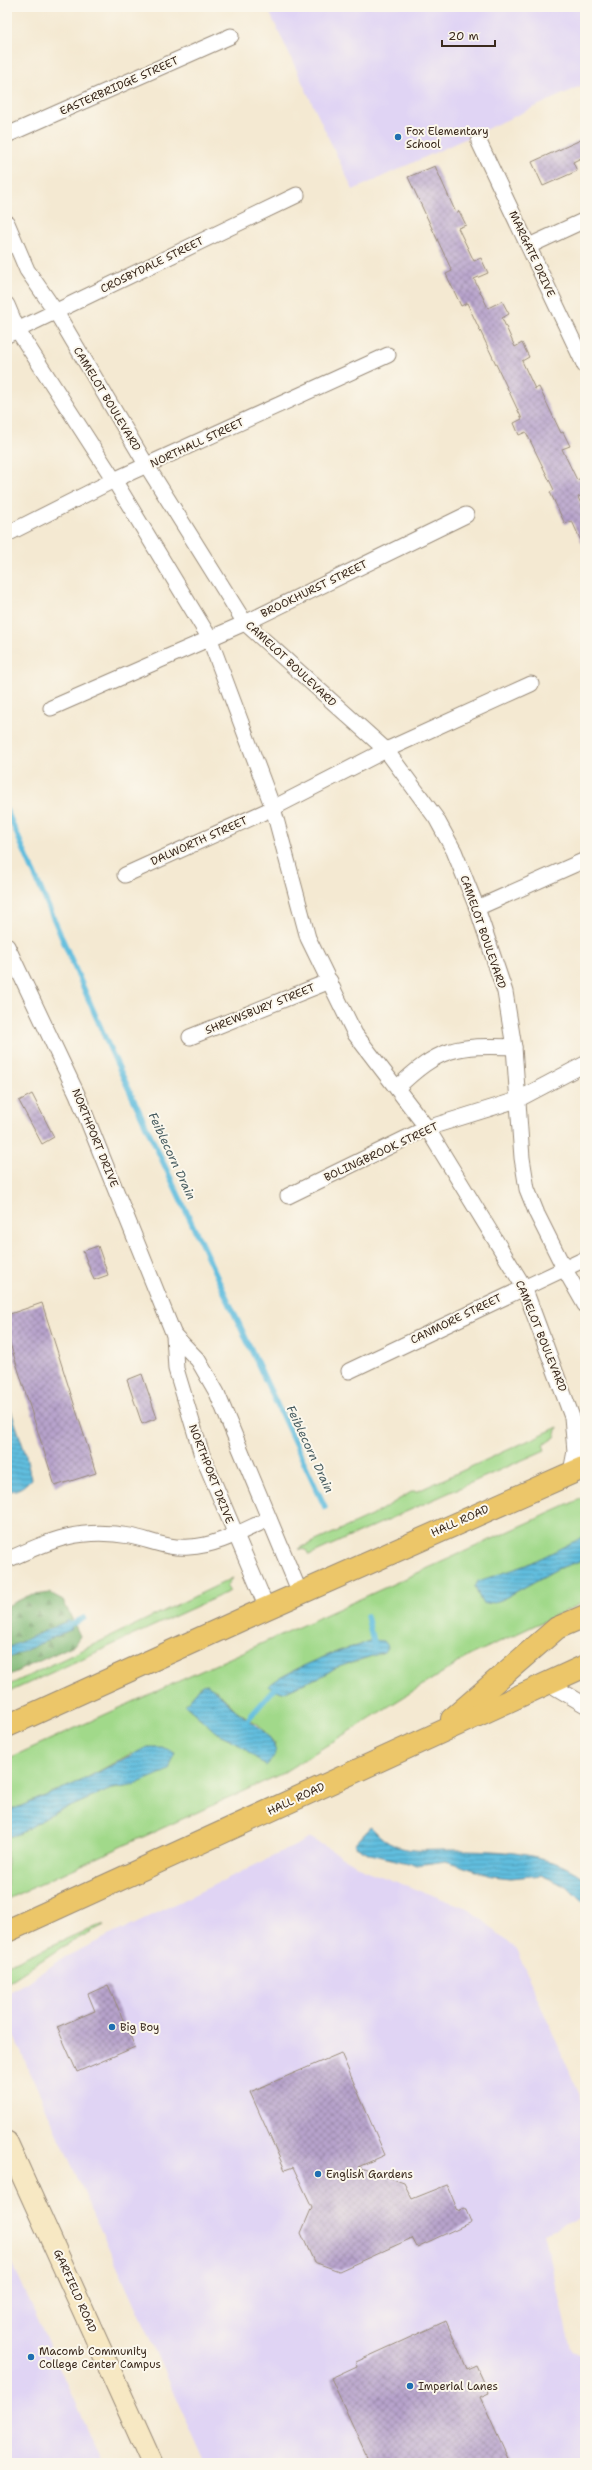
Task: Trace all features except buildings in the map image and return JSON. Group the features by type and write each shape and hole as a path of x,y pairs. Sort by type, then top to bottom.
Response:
{"highway":[{"name":"HALL ROAD","path":"7,1726 300,1593 578,1470"},
{"path":"432,1735 557,1628 585,1616"},
{"name":"HALL ROAD","path":"7,1931 585,1666"}],"main road":[{"name":"GARFIELD ROAD","path":"7,2142 152,2463"}],"street":[{"name":"EASTERBRIDGE STREET","path":"7,135 231,36"},
{"name":"MARGATE DRIVE","path":"480,142 585,366"},
{"name":"CROSBYDALE STREET","path":"13,333 298,195"},
{"path":"529,246 585,220"},
{"name":"CAMELOT BOULEVARD","path":"7,223 27,270 56,312 147,466 245,623 386,750 436,818 454,851 477,908 505,992 514,1046 517,1100 527,1189 537,1214 564,1268 585,1305"},
{"name":"CAMELOT BOULEVARD","path":"7,305 13,333 114,480 209,637 273,808 308,938 355,1034 427,1128 524,1286 572,1417 575,1431 575,1451 578,1470"},
{"name":"NORTHALL STREET","path":"7,534 114,480 388,355"},
{"name":"BROOKHURST STREET","path":"50,708 209,637 245,623 466,515"},
{"path":"273,808 386,750 531,684"},
{"name":"DALWORTH STREET","path":"125,875 273,808"},
{"path":"477,908 585,860"},
{"name":"NORTHPORT DRIVE","path":"7,946 77,1094 174,1335 176,1369 189,1416 235,1535 267,1608"},
{"name":"SHREWSBURY STREET","path":"190,1037 330,981"},
{"path":"397,1088 416,1069 433,1057 453,1049 475,1045 514,1046"},
{"name":"BOLINGBROOK STREET","path":"288,1196 427,1128 517,1100 585,1064"},
{"name":"CANMORE STREET","path":"349,1371 524,1286 585,1259"},
{"name":"NORTHPORT DRIVE","path":"174,1335 198,1360 216,1393 300,1593"},
{"path":"7,1560 48,1541 91,1533 111,1534 174,1547 189,1548 204,1546 235,1535 269,1519"},
{"path":"548,1683 585,1705"}],"shaded area":[{"name":"Fox Elementary School","path":"267,7 585,7 585,84 353,190"},
{"path":"311,1838 364,1870 470,1909 516,1949 585,2107 585,2216 544,2233 571,2350 585,2357 585,2463 205,2463 13,2034 7,2017 7,1993 27,1982 65,1957"},
{"name":"Macomb Community College Center Campus","path":"7,2251 102,2463 7,2463"}],"green space":[{"path":"558,1427 555,1437 543,1445 545,1450 309,1555 306,1550 298,1549 371,1516 413,1491 418,1491"},
{"path":"585,1497 585,1536 552,1554 475,1587 481,1601 501,1600 557,1569 585,1559 585,1602 469,1656 281,1774 7,1899 7,1837 19,1834 49,1816 111,1789 131,1786 132,1753 81,1781 7,1812 7,1759","holes":["371,1640 384,1652 335,1668 322,1676 282,1692 270,1687 273,1683 289,1673 333,1653","202,1685 216,1690 237,1711 259,1725 275,1744 266,1766 236,1742 217,1733 185,1705"]},
{"path":"233,1578 227,1586 230,1591 7,1693 7,1686"},
{"path":"50,1593 63,1600 80,1636 74,1645 7,1676 7,1606 28,1596"},
{"path":"98,1925 104,1925 62,1947 7,1983 7,1965"}],"water":[{"path":"7,1399 26,1455 31,1479 20,1488 7,1491"},
{"path":"585,1536 585,1559 557,1569 501,1600 485,1604 481,1601 475,1587 478,1581 527,1565"},
{"path":"69,1620 72,1629 7,1659 7,1648"},
{"path":"371,1640 384,1641 388,1646 384,1652 335,1668 322,1676 282,1692 269,1687 272,1683 300,1668 333,1653"},
{"path":"207,1684 233,1708 262,1730 272,1741 275,1747 276,1755 266,1766 236,1742 217,1733 185,1705 202,1685"},
{"path":"147,1747 161,1747 175,1752 169,1770 131,1786 111,1789 49,1816 19,1834 7,1837 7,1812 81,1781"},
{"path":"371,1827 389,1843 410,1850 482,1850 536,1857 554,1862 570,1869 585,1879 585,1904 568,1887 541,1875 511,1878 492,1876 446,1861 417,1865 370,1854 354,1845"}],"waterway":[{"name":"Feiblecorn Drain","path":"7,811 110,1049 325,1507"},
{"name":"Feiblecorn Drain","path":"367,1616 374,1646"},
{"path":"64,1628 84,1618"},
{"name":"Feiblecorn Drain","path":"244,1724 275,1688 279,1686"}],"place":[{"name":"Fox Elementary School","path":"398,137"},
{"name":"Big Boy","path":"112,2027"},
{"name":"English Gardens","path":"318,2174"},
{"name":"Macomb Community College Center Campus","path":"31,2357"},
{"name":"Imperial Lanes","path":"410,2386"}]}
